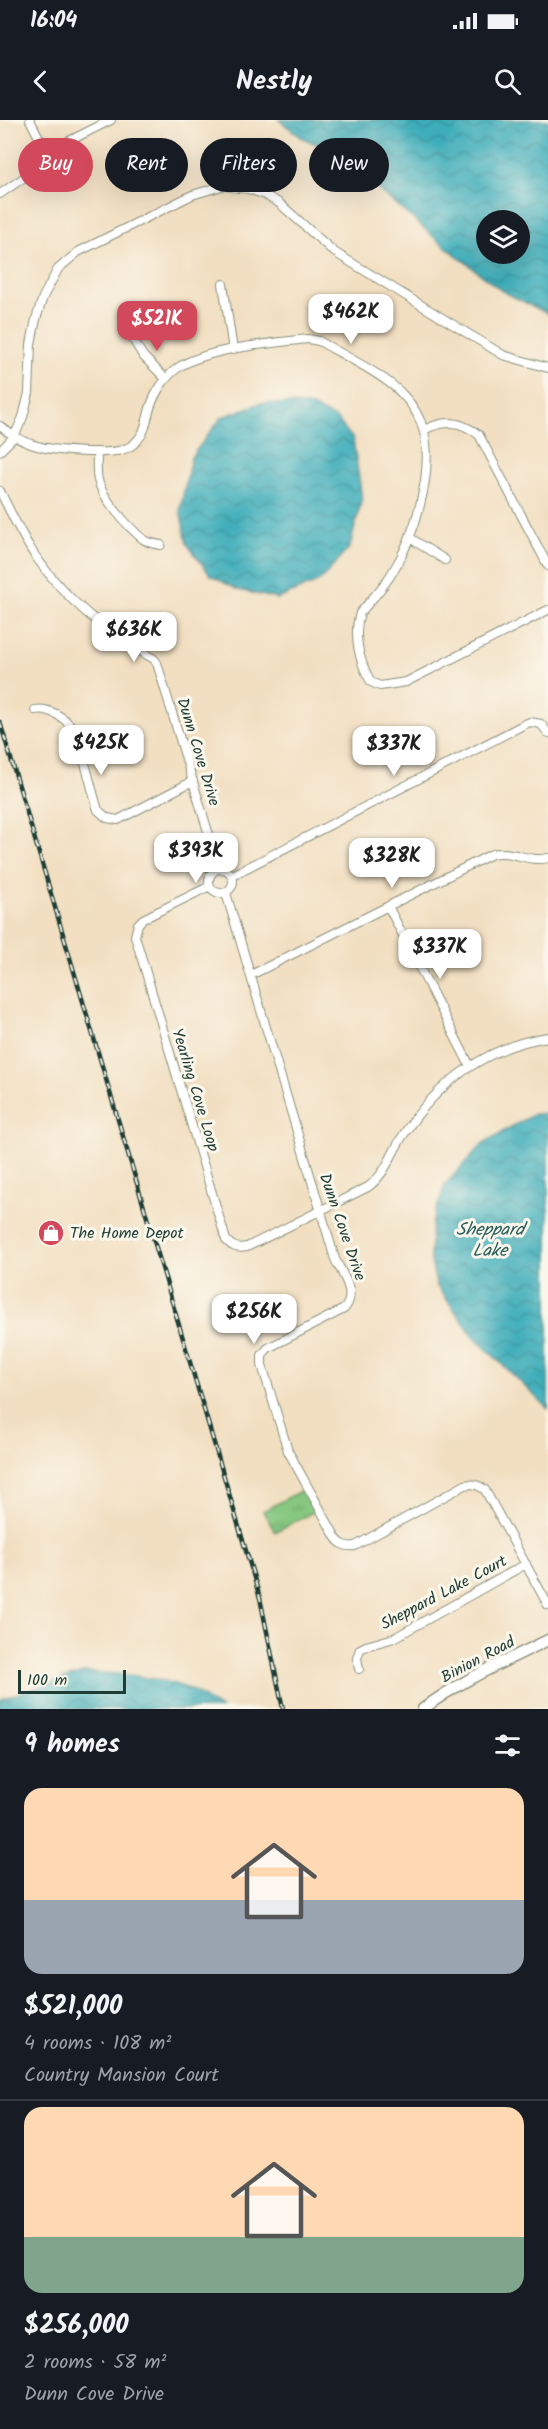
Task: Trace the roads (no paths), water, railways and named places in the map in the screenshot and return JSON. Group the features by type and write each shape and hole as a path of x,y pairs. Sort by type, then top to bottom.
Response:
{"main road":[{"name":"Binion Road","path":"423,1709 467,1681 548,1640"}],"street":[{"path":"30,120 39,138"},
{"path":"75,138 111,120"},
{"path":"0,194 18,182"},
{"path":"0,450 14,437 23,417 28,393 31,344 36,319 43,297 58,269 73,256 89,247 192,195 222,186 248,189 263,194 279,203 334,252 502,355 548,368"},
{"path":"223,284 233,350"},
{"path":"131,336 143,356 166,379"},
{"path":"0,426 14,437 39,447 97,452 120,450 137,441 145,427 152,401 166,379 178,368 192,360 233,350 308,339 319,341 399,391 410,404 424,430 426,455 423,486 410,538 391,576 360,613 358,620 360,660 369,680 374,685 387,686 406,682 548,610"},
{"path":"424,430 443,423 454,423 463,424 479,435 548,566"},
{"path":"97,452 97,478 103,491 119,514 142,538 150,543 161,545"},
{"name":"Dunn Cove Drive","path":"0,491 35,556 71,599 120,639 157,663 219,868"},
{"path":"410,538 445,560"},
{"path":"35,710 40,709 53,713 72,728 98,810 107,818 118,819 193,781"},
{"path":"232,875 525,724 541,724 548,733"},
{"path":"251,975 492,854 507,852 535,860 548,858"},
{"path":"219,868 227,870 232,875 232,888 225,893 215,892 210,886 210,875 219,868"},
{"name":"Yearling Cove Loop","path":"210,886 143,919 138,924 135,936 226,1240 231,1246 247,1247 321,1210"},
{"name":"Dunn Cove Drive","path":"225,893 335,1259 351,1293 350,1302 344,1309 268,1348 261,1360 288,1451 336,1538 344,1545 355,1546 470,1484 480,1486 485,1490 548,1605"},
{"path":"388,906 470,1066"},
{"path":"321,1210 376,1181 383,1173 398,1142 413,1120 435,1095 470,1066 519,1043 548,1037"},
{"name":"Sheppard Lake Court","path":"359,1669 357,1658 360,1650 366,1646 394,1638 526,1564"}],"water":[{"path":"279,120 548,120 548,314 502,291 381,192 389,192 389,138 309,138 309,141"},
{"path":"261,403 308,405 337,419 353,439 362,498 350,547 320,581 278,599 238,590 210,575 187,544 180,510 191,457 222,417"},
{"name":"Sheppard Lake","path":"548,1113 548,1409 474,1337 436,1285 430,1257 432,1223 445,1185 483,1143 534,1114"},
{"path":"86,1672 165,1681 189,1689 221,1709 0,1709 0,1699"}],"railway":[{"path":"0,722 260,1598 283,1709"}],"place":[{"name":"The Home Depot","path":"51,1233"}]}
